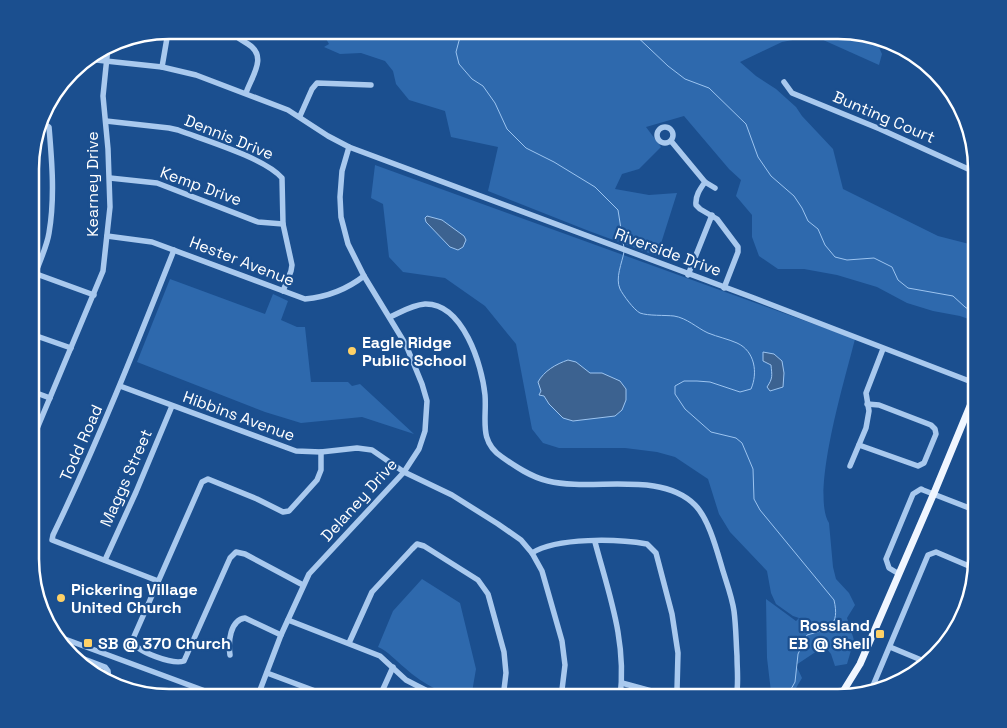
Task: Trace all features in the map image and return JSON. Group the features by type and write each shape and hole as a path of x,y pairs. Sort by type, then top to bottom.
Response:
{"main road":[{"path":"845,689 860,664 968,411"}],"street":[{"path":"162,67 167,39"},
{"path":"240,39 255,48 258,53 258,63 246,93"},
{"name":"Kearney Drive","path":"39,424 103,271 110,178 103,96 107,54"},
{"name":"Riverside Drive","path":"98,60 162,67 196,75 246,93 300,116 328,136 349,147 968,381"},
{"name":"Bunting Court","path":"784,82 792,93 968,168"},
{"path":"300,116 312,89 317,83 371,85"},
{"name":"Dennis Drive","path":"106,121 178,130 263,163 277,172 282,178 282,224 292,265 284,291"},
{"path":"39,259 49,235 52,203 52,166 46,126"},
{"path":"671,141 705,182 715,188"},
{"name":"Delaney Drive","path":"261,689 281,635 309,574 404,472 419,449 424,436 427,402 422,384 406,345 364,276 348,244 341,217 340,197 341,181 349,147"},
{"name":"Kemp Drive","path":"110,178 157,183 258,222 282,224"},
{"path":"705,182 699,190 696,203 700,209 712,214 717,219 738,247 738,252 724,288"},
{"path":"688,275 712,214"},
{"name":"Hester Avenue","path":"107,236 152,242 305,299 344,290 364,276"},
{"name":"Todd Road","path":"158,581 52,540 120,386 174,250"},
{"path":"39,275 94,294"},
{"path":"390,317 414,306 426,304 439,307 455,317 464,330 480,369 485,394 485,430 487,440 497,454 520,469 535,477 562,484 656,486 687,499 696,506 703,517 714,545 734,610 737,689"},
{"path":"39,337 71,348"},
{"path":"850,466 868,419 866,393 883,349"},
{"name":"Hibbins Avenue","path":"120,386 288,449 304,452 321,452 365,448 378,453 404,472 452,495 498,524 521,540 532,553 542,571 562,641 564,665 562,689"},
{"path":"39,394 50,398"},
{"path":"859,445 918,466 924,463 936,434 935,429 931,425 879,405 867,404"},
{"name":"Maggs Street","path":"105,560 172,406"},
{"path":"303,585 245,554 236,552 230,558 184,661 178,663 170,662 139,649 134,646 132,641 202,482 208,479 283,512 289,511 317,480 322,470 321,452"},
{"path":"899,574 889,568 886,559 913,494 921,489 968,507"},
{"path":"532,553 548,545 561,542 636,542 652,547 656,553 672,614 678,653 677,689"},
{"path":"595,542 618,626 622,656 621,689"},
{"path":"348,643 372,592 417,544 424,546 478,580 488,594 504,652 506,673 504,689"},
{"path":"874,684 928,555 936,552 968,566"},
{"path":"230,655 228,640 240,618 246,618 281,635"},
{"path":"288,620 380,656 406,680 424,689"},
{"path":"67,640 200,689"},
{"path":"890,647 920,659"},
{"path":"88,660 105,667 108,674"},
{"path":"383,689 393,667"},
{"path":"267,673 310,689"},
{"path":"622,683 644,689"}],"shaded area":[{"path":"326,39 798,39 782,42 740,62 756,76 776,89 796,107 833,149 843,189 938,236 968,244 968,319 907,303 877,287 837,275 804,269 778,269 759,256 752,237 752,215 736,196 741,180 729,169 684,116 646,127 661,147 639,169 622,174 615,189 649,195 677,193 657,256 488,191 498,147 451,137 445,111 409,100 396,84 393,71 385,61 361,53 340,54 324,47 329,44"},
{"path":"821,39 847,39 878,45 882,54 879,65"},
{"path":"375,165 855,339 831,434 824,487 824,508 829,523 836,579 849,593 855,605 847,618 854,640 847,664 835,666 831,654 826,648 814,653 796,665 802,678 795,689 771,689 767,658 766,599 796,621 799,618 776,604 771,593 767,571 730,532 719,514 708,479 675,457 657,452 625,448 559,448 543,443 532,429 516,344 485,306 445,278 403,272 389,257 383,204 371,198"},
{"path":"427,216 442,220 464,236 466,240 463,247 458,250 450,247 426,222 425,218"},
{"path":"170,279 265,314 273,294 288,301 281,320 297,327 305,327 311,382 348,382 352,386 360,384 414,434 362,417 301,423 265,412 137,362"},
{"path":"763,352 774,354 782,361 784,373 783,387 770,391 767,387 772,377 771,365 763,361"},
{"path":"568,360 576,362 590,373 602,373 620,381 626,389 626,400 622,410 615,416 573,421 563,418 544,396 539,395 541,391 538,382 551,368"},
{"path":"422,579 460,603 476,669 473,689 436,689 427,685 378,647 393,611"}],"waterway":[{"path":"459,39 456,52 459,64 472,79 483,86 495,103 507,129 526,148 554,162 595,187 618,210 624,248"},
{"path":"640,39 685,79 709,88 746,124 758,157 771,176 794,196 808,221 818,229 825,245 835,257 847,260 874,258 892,267 898,280 908,288 953,296 968,309"},
{"path":"624,252 619,275 620,289 632,306 640,313 674,316 683,319 708,333 737,343 748,351 751,357 754,370 751,389 740,392 710,382 684,381 675,386 675,394 685,409 711,432 736,438 742,443 753,469 754,499 760,510 834,600 834,621 827,628 807,635 798,654 795,682 791,689"}],"place":[{"name":"Eagle Ridge Public School","path":"352,351"},
{"name":"Pickering Village United Church","path":"61,598"},
{"name":"Rossland EB @ Shell","path":"880,634"},
{"name":"SB @ 370 Church","path":"88,643"}]}
